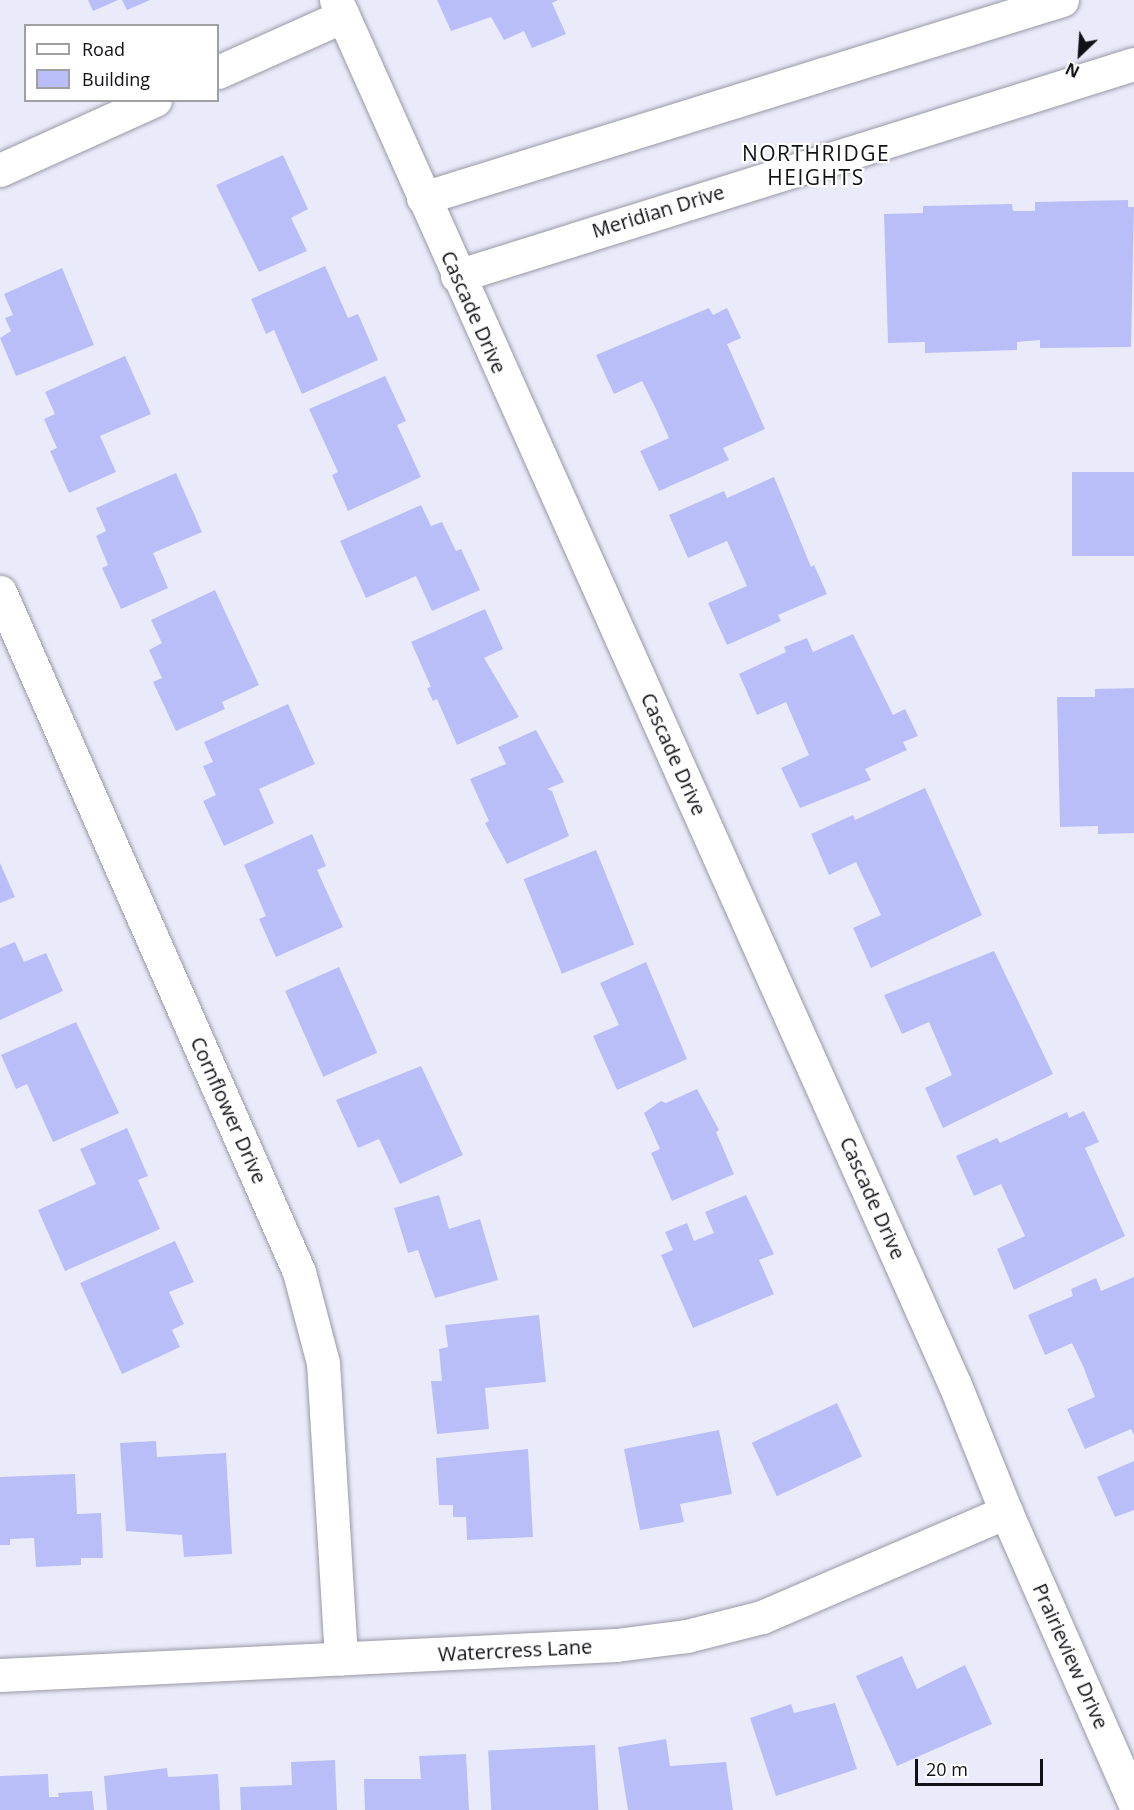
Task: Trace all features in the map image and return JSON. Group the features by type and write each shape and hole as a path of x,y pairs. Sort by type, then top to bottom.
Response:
{"street":[{"path":"423,198 1062,0"},
{"path":"219,71 339,8"},
{"name":"Cascade Drive","path":"339,8 457,276 769,964 955,1385 1006,1512"},
{"name":"Meridian Drive","path":"457,276 1134,64"},
{"path":"0,170 151,102"},
{"name":"Cornflower Drive","path":"0,592 299,1272 324,1373 341,1658"},
{"name":"Watercress Lane","path":"0,1675 616,1645 687,1636 762,1617 1006,1512"},
{"name":"Prairieview Drive","path":"1006,1512 1134,1802"}],"building":[{"path":"88,0 118,0 93,11"},
{"path":"122,0 150,0 127,10"},
{"path":"437,0 558,0 552,3 566,34 532,48 524,31 504,40 491,17 451,31"},
{"path":"283,155 308,209 291,218 307,251 259,272 216,185"},
{"path":"1128,200 1128,207 1134,207 1131,347 1040,348 1040,340 1017,342 1017,350 925,353 925,342 888,343 884,214 923,213 923,206 1012,204 1013,211 1035,211 1035,202"},
{"path":"325,266 348,318 358,314 378,360 302,394 274,330 266,334 251,299"},
{"path":"62,268 94,345 16,376 0,338 11,331 5,318 13,315 4,294"},
{"path":"709,308 713,315 727,308 741,338 727,344 765,429 723,448 729,460 659,491 640,451 669,438 656,409 642,381 614,394 596,355"},
{"path":"125,356 151,414 100,436 116,472 69,493 50,451 57,448 44,419 55,414 45,392"},
{"path":"385,376 406,421 397,425 421,477 348,511 332,475 338,472 309,409"},
{"path":"1072,472 1134,472 1134,556 1072,556"},
{"path":"176,473 202,532 153,553 168,588 121,609 102,568 108,565 96,536 106,531 96,508"},
{"path":"774,477 811,567 814,565 827,594 778,615 781,621 727,645 708,603 747,586 727,541 688,558 669,515 724,491 727,498"},
{"path":"421,505 431,526 442,522 456,551 461,549 480,590 432,611 416,576 366,598 340,541"},
{"path":"215,590 259,685 222,702 225,709 176,731 153,682 162,678 149,650 162,643 151,620"},
{"path":"485,609 503,649 484,658 519,717 457,745 437,699 433,701 427,688 431,687 411,642"},
{"path":"853,634 893,715 905,709 918,736 903,742 907,750 865,769 871,780 800,808 781,768 809,755 786,702 757,715 739,674 786,652 784,647 807,638 813,652"},
{"path":"1134,688 1134,833 1098,834 1098,826 1060,827 1057,697 1095,697 1095,689"},
{"path":"288,704 315,764 259,789 274,823 224,846 203,801 216,795 203,766 213,762 204,742"},
{"path":"536,730 564,782 547,789 552,791 569,836 507,864 485,823 489,821 470,779 506,764 498,747"},
{"path":"925,788 982,915 871,968 853,928 881,915 856,862 829,875 811,834 853,815 855,820"},
{"path":"312,834 326,866 317,870 343,927 276,957 259,919 266,916 244,865"},
{"path":"596,850 634,945 562,974 524,879"},
{"path":"0,863 15,897 0,903"},
{"path":"15,942 24,962 46,953 63,991 0,1020 0,948"},
{"path":"994,951 1053,1074 943,1128 925,1088 952,1075 929,1022 902,1034 884,995"},
{"path":"646,962 687,1059 617,1090 593,1036 619,1025 600,983"},
{"path":"339,967 377,1053 323,1077 285,991"},
{"path":"76,1022 119,1113 53,1142 27,1084 16,1089 1,1055"},
{"path":"421,1066 463,1155 400,1184 379,1139 358,1148 336,1100"},
{"path":"697,1089 719,1130 716,1132 734,1174 672,1201 651,1153 660,1149 644,1113 661,1101 666,1103"},
{"path":"1084,1111 1099,1142 1085,1148 1125,1236 1014,1290 997,1249 1025,1236 1001,1184 974,1196 956,1156 997,1138 1000,1143 1067,1112 1069,1118"},
{"path":"127,1128 148,1176 138,1180 160,1229 65,1271 38,1210 96,1184 80,1149"},
{"path":"439,1195 449,1229 480,1219 498,1280 435,1298 418,1250 408,1253 394,1208"},
{"path":"746,1195 774,1254 759,1260 774,1294 693,1328 661,1255 673,1250 665,1232 687,1223 694,1241 714,1233 705,1212"},
{"path":"175,1241 194,1282 169,1292 184,1324 172,1330 180,1347 122,1374 80,1283"},
{"path":"1134,1277 1134,1435 1131,1429 1085,1449 1067,1409 1095,1397 1083,1366 1072,1343 1045,1355 1028,1315 1073,1296 1071,1289 1096,1278 1101,1291"},
{"path":"539,1315 546,1382 485,1388 489,1429 437,1434 431,1381 442,1381 439,1349 448,1347 445,1325"},
{"path":"837,1403 862,1456 777,1496 752,1443"},
{"path":"719,1430 732,1494 680,1504 684,1522 640,1530 624,1449"},
{"path":"156,1441 157,1457 226,1453 232,1554 184,1557 182,1535 126,1531 120,1443"},
{"path":"528,1449 533,1537 467,1540 466,1517 453,1517 453,1505 439,1505 436,1458"},
{"path":"1134,1461 1134,1510 1115,1517 1097,1477"},
{"path":"75,1474 77,1514 101,1513 103,1558 81,1558 81,1565 36,1567 34,1538 10,1539 10,1545 0,1545 0,1477"},
{"path":"902,1656 917,1689 965,1665 992,1724 897,1766 856,1676"},
{"path":"835,1703 857,1769 776,1796 750,1718 791,1704 794,1713"},
{"path":"666,1739 670,1766 726,1762 733,1810 628,1810 618,1747"},
{"path":"595,1745 598,1810 491,1810 488,1751"},
{"path":"466,1754 469,1810 365,1810 364,1779 421,1779 419,1756"},
{"path":"335,1760 337,1810 241,1810 240,1787 292,1785 291,1762"},
{"path":"167,1768 168,1777 218,1774 220,1810 107,1810 104,1776"},
{"path":"48,1774 49,1797 59,1797 58,1793 92,1791 94,1810 0,1810 0,1776"}],"district":[{"name":"NORTHRIDGE HEIGHTS","path":"816,165"}]}
